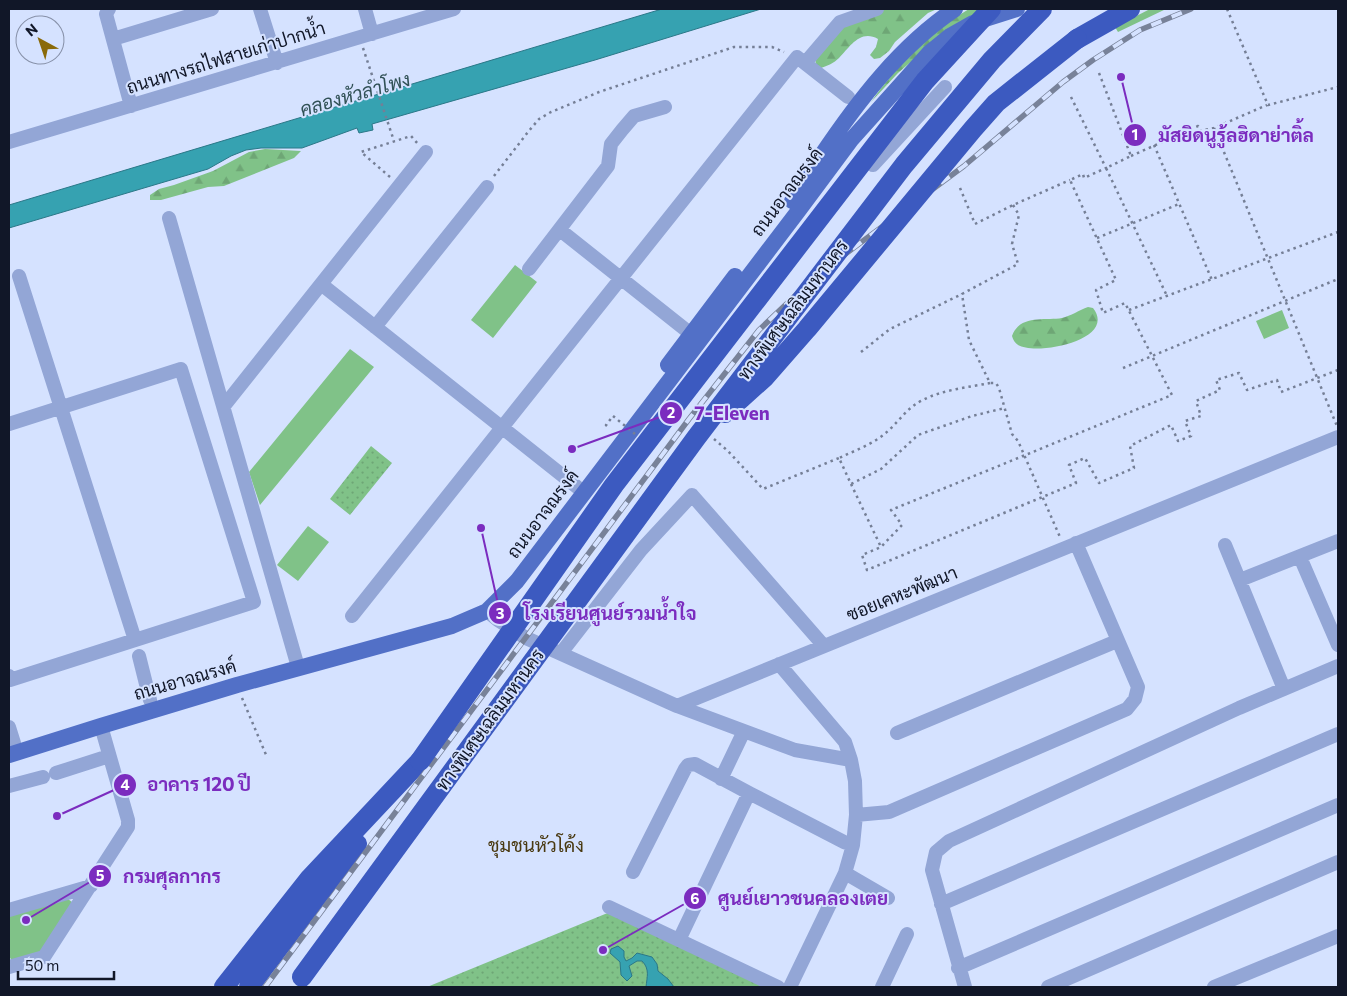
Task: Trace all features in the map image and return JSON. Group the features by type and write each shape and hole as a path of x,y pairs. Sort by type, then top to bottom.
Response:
{"highway":[{"name":"ทางพิเศษเฉลิมมหานคร","path":"248,987 420,761 614,485 925,81 991,9"},
{"name":"ทางพิเศษเฉลิมมหานคร","path":"294,987 904,165 992,60 1042,9"},
{"path":"702,436 765,377 996,103 1077,39 1130,9"},
{"path":"224,987 310,878 420,761"}],"main road":[{"name":"ถนนอาจณรงค์","path":"10,748 101,726 237,685 452,626 483,607 517,581 696,337 795,198 822,155 877,81 916,38 956,9"},
{"name":"ถนนอาจณรงค์","path":"10,748 150,700 431,625 483,607 851,140 929,53 950,36 973,23 1017,9"}],"street":[{"path":"109,9 106,14 131,106"},
{"path":"113,39 212,9"},
{"path":"260,9 277,63"},
{"path":"365,9 366,36"},
{"name":"ถนนทางรถไฟสายเก่าปากน้ำ","path":"9,142 454,9"},
{"path":"352,616 621,278 801,60 840,22 877,9"},
{"path":"801,60 848,97"},
{"path":"873,165 946,87"},
{"path":"529,269 608,166 611,144 622,130 634,116 665,107"},
{"path":"224,406 426,152"},
{"path":"375,327 486,187"},
{"path":"169,218 296,660"},
{"path":"560,230 696,337"},
{"path":"19,276 135,640"},
{"path":"321,284 577,487"},
{"path":"9,424 181,369 254,602 10,680 9,676"},
{"name":"ซอยเคหะพัฒนา","path":"677,706 1338,437"},
{"path":"560,653 641,550 692,495 824,646"},
{"path":"1240,580 1338,541"},
{"path":"1225,545 1284,689"},
{"path":"856,815 889,812 1128,709 1136,699 1138,687 1070,546"},
{"path":"1300,556 1338,644"},
{"path":"483,607 498,620 521,635 677,706 795,750 851,760"},
{"path":"897,733 1117,642"},
{"path":"139,656 150,700"},
{"path":"780,664 845,742 851,760 856,815 853,845 845,873 790,987"},
{"path":"965,987 958,968 932,870 936,852 949,841 1338,666"},
{"path":"9,967 44,957 128,827 128,820 101,726"},
{"path":"9,727 10,748"},
{"path":"722,778 744,732"},
{"path":"942,904 1338,734"},
{"path":"9,786 109,756"},
{"path":"633,872 687,766 695,764 749,794 853,845"},
{"path":"679,940 749,794"},
{"path":"958,968 1338,805"},
{"path":"1048,987 1338,862"},
{"path":"845,873 888,898"},
{"path":"9,910 91,886"},
{"path":"609,907 778,987"},
{"path":"882,987 907,934"},
{"path":"1214,987 1338,936"}],"path":[{"path":"1227,9 1268,105"},
{"path":"366,36 378,94 394,141"},
{"path":"486,187 539,120 551,112 599,92 734,47 772,47 801,60"},
{"path":"1099,73 1131,156"},
{"path":"960,188 976,224 1013,204 1083,174 1084,178 1198,126 1200,132 1268,105 1338,87"},
{"path":"1071,97 1168,296"},
{"path":"1214,128 1338,430"},
{"path":"400,186 361,152 411,136 426,152"},
{"path":"1154,145 1212,280"},
{"path":"1070,180 1116,280 1096,290 1103,313 1125,303 1172,395 891,510 902,525 881,547 862,555 867,570 1076,483 1069,465 1085,458 1099,483 1134,468 1130,446 1171,426 1178,441 1190,436 1185,421 1201,416 1196,401 1220,390 1216,380 1239,372 1247,390 1277,380 1281,392 1338,370"},
{"path":"861,352 890,329 1018,264 1012,244 1019,215 1013,204"},
{"path":"1097,238 1179,204"},
{"path":"1129,310 1338,232"},
{"path":"1123,368 1338,279"},
{"path":"962,294 969,340 990,383"},
{"path":"702,436 728,451 763,489 866,446 888,431 905,412 923,400 932,396 996,383 1012,434 1018,441 1043,498 1070,546"},
{"path":"851,484 882,469 918,435 972,416 1005,408"},
{"path":"606,426 613,416 638,436"},
{"path":"839,458 881,547"},
{"path":"237,685 267,757"}],"green space":[{"path":"885,9 937,9 928,13 880,58 874,59 870,55 876,47 878,39 866,36 851,45 833,63 821,68 816,65 815,57 839,26"},
{"path":"969,9 994,9 944,33 898,73 871,102 915,51 941,28"},
{"path":"1150,9 1166,9 1118,32 1115,27"},
{"path":"265,149 301,151 294,158 224,186 208,187 161,200 150,200 150,195 159,189 213,171 249,152"},
{"path":"515,265 537,282 493,338 471,320"},
{"path":"1088,307 1093,308 1098,319 1094,329 1085,337 1072,343 1056,347 1027,348 1018,345 1013,339 1012,336 1016,329 1027,321 1062,318"},
{"path":"1282,310 1289,328 1264,339 1256,321"},
{"path":"350,349 374,367 260,505 249,472"},
{"path":"371,446 392,463 350,515 330,499"},
{"path":"308,526 329,542 298,581 277,565"},
{"path":"65,897 72,902 43,953 12,961 9,956 9,913"},
{"path":"610,912 768,987 427,987"}],"shaded area":[{"path":"662,9 761,9 595,60 372,124 373,130 359,133 357,128 302,148 246,150 208,169 9,228 9,205"},
{"path":"618,946 624,951 626,961 637,953 652,957 657,964 658,971 674,987 646,987 647,970 642,961 637,961 629,966 632,976 627,981 621,975 620,962 610,953 611,949"}],"railway":[{"path":"265,987 689,419 759,330 817,275 964,166 1063,82 1140,30 1191,9"}],"place":[{"name":"มัสยิดนูรู้ลฮิดาย่าติ้ล","path":"1121,77"},
{"name":"7-Eleven","path":"572,449"},
{"name":"โรงเรียนศูนย์รวมน้ำใจ","path":"481,528"},
{"name":"อาคาร 120 ปี","path":"57,816"},
{"name":"กรมศุลกากร","path":"26,920"},
{"name":"ศูนย์เยาวชนคลองเตย","path":"603,950"}],"district":[{"name":"ชุมชนหัวโค้ง","path":"536,845"}],"water label":[{"name":"คลองหัวลำโพง","path":"355,94"}]}
